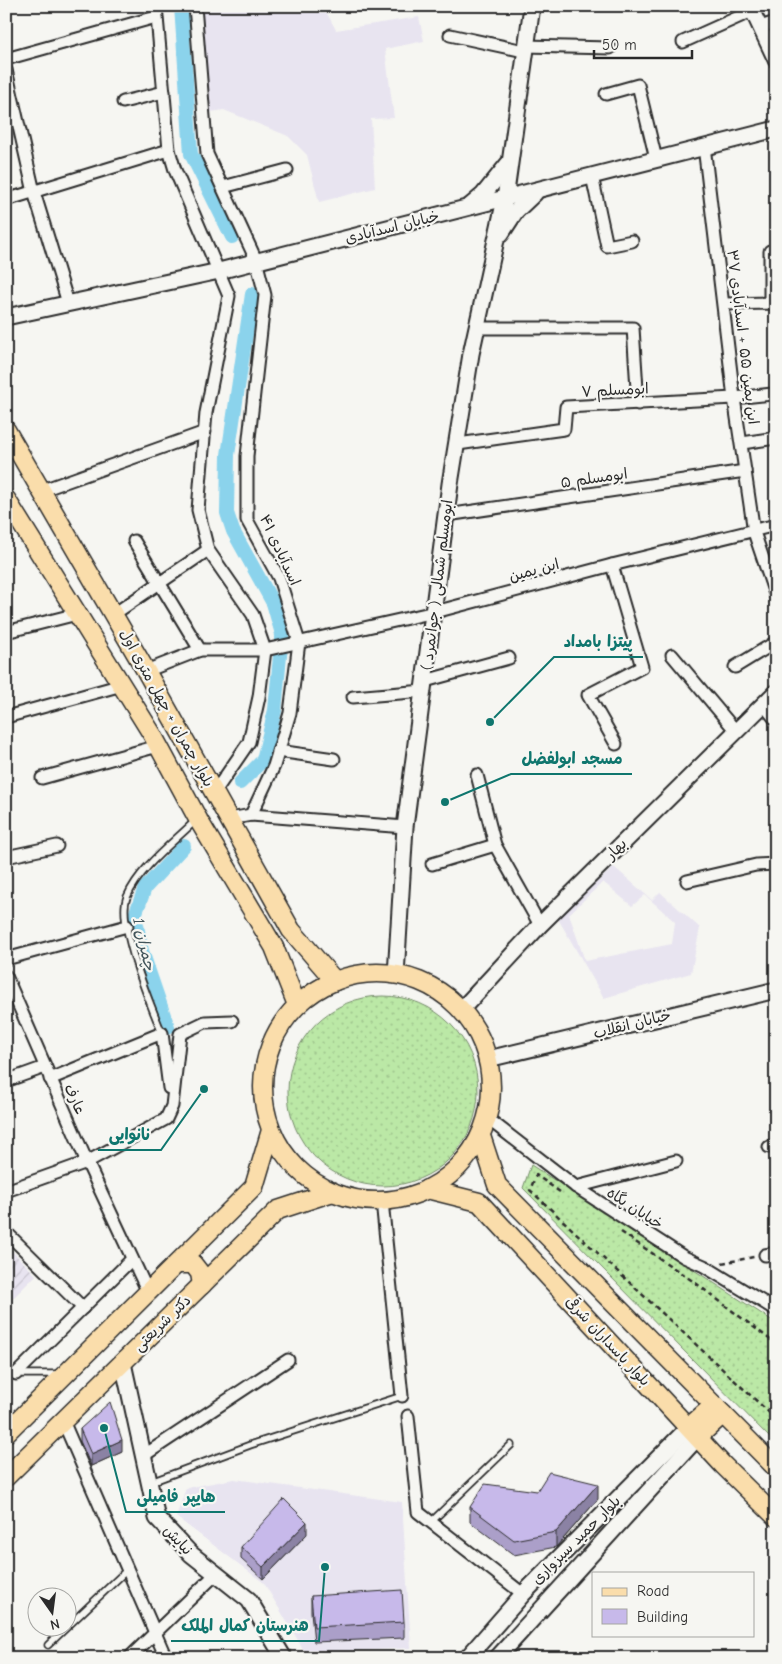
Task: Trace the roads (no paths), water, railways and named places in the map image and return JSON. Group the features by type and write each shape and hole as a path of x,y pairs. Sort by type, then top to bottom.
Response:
{"main road":[{"name":"ابومسلم شمالی ( جوانمرد )","path":"396,974 405,827 435,612 454,457 458,444 471,354 504,199 532,6"},
{"name":"خیابان اسدآبادی","path":"6,316 219,271 256,260 776,129"},
{"path":"468,208 484,195 509,163"},
{"path":"495,244 516,211 538,190"},
{"name":"بلوار چمران + چهل متری اول","path":"6,430 40,491 114,614 291,930 335,981"},
{"name":"بلوار چمران + چهل متری اول","path":"8,506 122,685 158,746 274,947 297,1005"},
{"name":"بهار","path":"461,1010 540,925 735,730 776,692"},
{"path":"365,974 396,974 432,987 461,1010 478,1033 488,1059 491,1085 487,1118 480,1136 467,1157 455,1170 427,1190 405,1198 382,1201 357,1199 333,1192 307,1178 286,1156 271,1130 263,1097 265,1064 276,1032 297,1005 315,991 335,981 365,974"},
{"name":"خیابان انقلاب","path":"488,1059 776,990"},
{"name":"دکتر شریعتی","path":"6,1433 254,1187 271,1130"},
{"name":"بلوار پاسداران شرقی","path":"480,1136 497,1185 776,1468"},
{"name":"بلوار پاسداران شرقی","path":"427,1190 479,1202 675,1413 776,1517"},
{"name":"دکتر شریعتی","path":"6,1478 278,1210 333,1192"},
{"path":"177,1264 193,1264 200,1273 202,1285"},
{"name":"نیایش","path":"122,1362 157,1518 191,1554 249,1600 284,1658"},
{"path":"693,1432 718,1410"},
{"path":"675,1413 676,1439"},
{"name":"بلوار حمید سبزواری","path":"467,1658 523,1594 676,1439 693,1432"},
{"name":"بلوار حمید سبزواری","path":"498,1658 693,1432"}],"street":[{"name":"اسدآبادی ۴۱","path":"195,6 207,154 256,260 265,295 247,456 247,520 279,578 299,642 290,713 278,751 251,815"},
{"path":"683,42 751,8 776,61"},
{"path":"6,59 156,11 169,150 175,170 229,296 204,432 198,510 208,550 253,615 265,650 259,697 249,742 214,793"},
{"path":"760,27 776,22"},
{"path":"450,35 525,49 610,48"},
{"path":"6,70 34,192 68,303"},
{"path":"606,94 638,85 656,159"},
{"path":"123,102 164,92"},
{"name":"ابن یمین ۵۵ + اسدآبادی ۳۷","path":"704,146 734,398 742,443 744,472 754,532 776,597"},
{"path":"6,200 169,150"},
{"path":"223,187 287,170"},
{"path":"592,176 606,246 632,241"},
{"path":"724,304 773,303 770,251"},
{"path":"477,328 633,328 638,404"},
{"name":"ابومسلم ۷","path":"458,444 564,429 566,407 734,398 772,394"},
{"path":"40,491 204,432"},
{"path":"742,443 776,438"},
{"name":"ابومسلم ۵","path":"447,514 744,472"},
{"name":"ابن یمین","path":"265,650 435,612 612,564 754,532 776,525"},
{"path":"134,541 160,581 200,650"},
{"path":"114,614 208,550"},
{"path":"612,564 642,667 588,694 616,744"},
{"path":"6,632 77,614"},
{"path":"735,667 776,642"},
{"path":"146,671 200,650 265,650"},
{"path":"672,655 735,730"},
{"path":"353,697 424,686 510,658"},
{"path":"6,717 122,685"},
{"path":"764,704 776,720"},
{"path":"42,778 158,746"},
{"path":"278,751 334,759"},
{"path":"477,775 495,845 540,925"},
{"path":"230,819 251,815 405,827"},
{"path":"432,864 495,845"},
{"path":"6,857 56,846"},
{"path":"687,881 756,865 776,864"},
{"path":"6,959 127,926"},
{"name":"عارف","path":"6,976 87,1162 148,1292"},
{"path":"6,1191 87,1162 166,1119 172,1106 180,1034 205,1022 232,1021"},
{"path":"50,1079 162,1033 172,1106"},
{"path":"6,1081 45,1067"},
{"name":"خیابان پگاه","path":"487,1118 576,1187 684,1257 704,1266 776,1310"},
{"path":"576,1187 676,1161"},
{"path":"382,1201 402,1396"},
{"path":"6,1232 83,1308"},
{"path":"11,1371 83,1308 132,1259"},
{"path":"143,1456 288,1360"},
{"path":"690,1381 704,1385 752,1434 755,1447"},
{"path":"408,1416 418,1512 523,1594"},
{"path":"63,1421 166,1658"},
{"path":"129,1658 216,1574"}],"lane":[{"path":"162,1033 140,980 127,926 126,898 145,871 198,818"},
{"path":"11,1371 65,1375"},
{"path":"150,1482 250,1445 402,1396"},
{"path":"431,1522 512,1445"},
{"path":"48,1645 127,1570"}],"waterway":[{"path":"181,6 191,154 232,237"},
{"path":"240,783 263,760 275,710 282,634 273,603 233,531 227,513 228,455 252,294"},
{"name":"چمران 1","path":"168,1027 142,951 135,915 145,888 184,846"}],"place":[{"name":"پیتزا بامداد","path":"490,722"},
{"name":"مسجد ابولفضل","path":"445,802"},
{"name":"نانوایی","path":"204,1089"},
{"name":"هایپر فامیلی","path":"104,1428"},
{"name":"هنرستان کمال الملک","path":"325,1567"}]}
